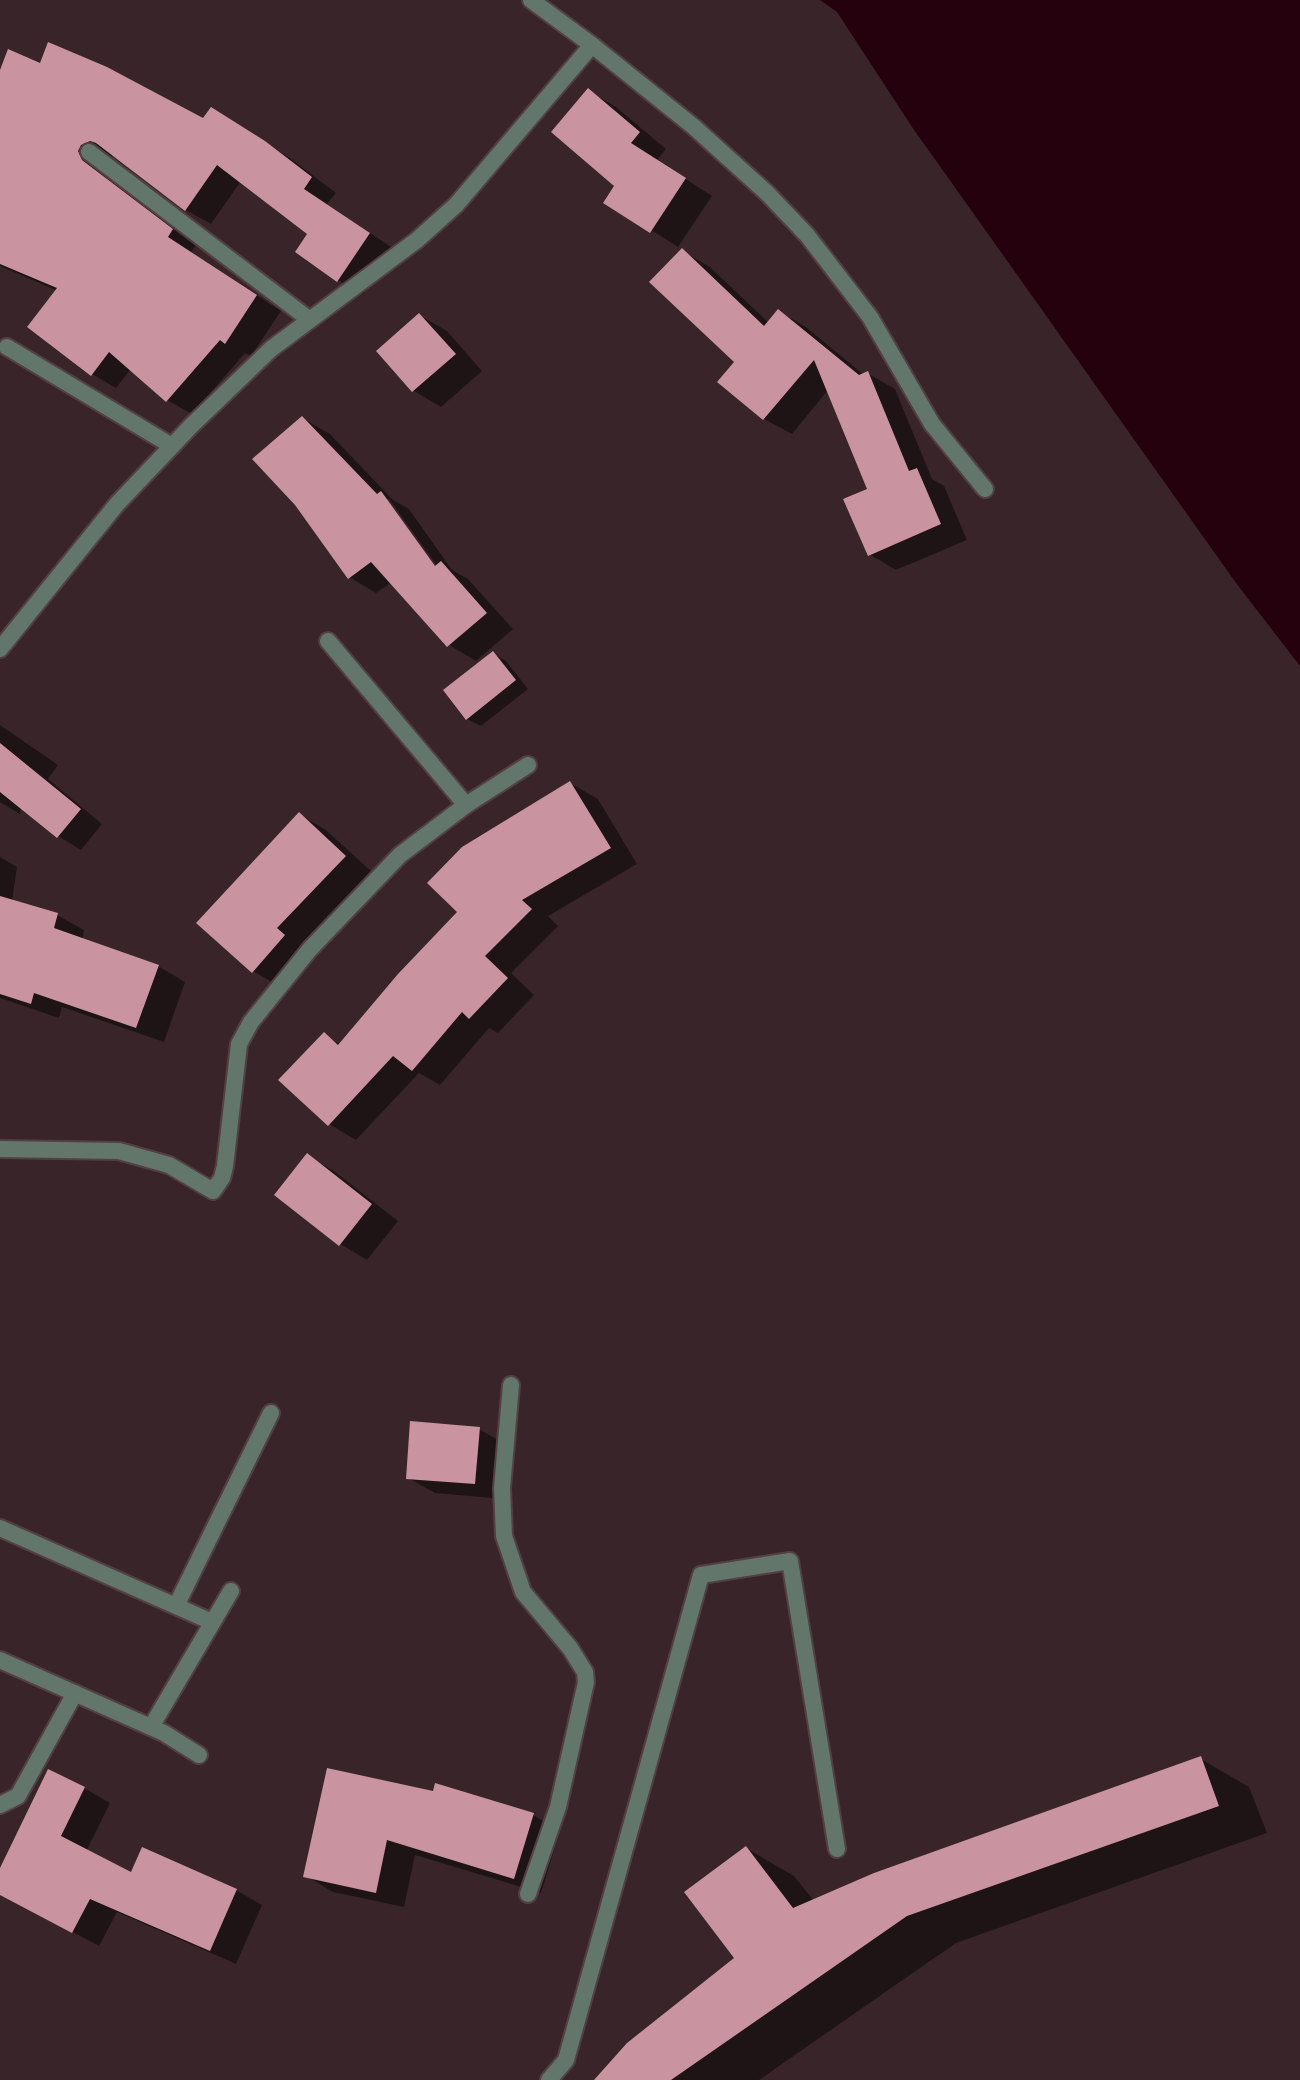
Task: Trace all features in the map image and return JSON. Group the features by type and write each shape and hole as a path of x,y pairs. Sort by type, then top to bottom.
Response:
{"street":[{"path":"531,0 694,127 767,193 807,235 870,317 932,424 985,489"},
{"path":"0,649 117,504 172,446 271,349 417,240 456,205 592,45"},
{"path":"89,152 310,320"},
{"path":"7,347 172,446"},
{"path":"328,641 466,805"},
{"path":"0,1149 119,1151 146,1156 169,1165 213,1191 222,1178 225,1166 239,1044 251,1022 310,949 367,887 426,833 528,765"},
{"path":"511,1385 501,1505 504,1536 523,1592 570,1648 585,1672 586,1682 558,1807 528,1894"},
{"path":"176,1606 271,1413"},
{"path":"0,1528 212,1622"},
{"path":"549,2080 566,2060 701,1575 790,1561 837,1849"},
{"path":"151,1727 231,1591"},
{"path":"0,1660 151,1727 199,1755"},
{"path":"0,1805 18,1796 75,1693"}],"shaded area":[{"path":"820,0 1300,0 1300,666 1236,583 912,127 837,12"}],"building":[{"path":"48,42 107,67 203,118 211,107 265,141 312,177 304,189 370,233 337,282 295,252 307,234 217,165 185,211 96,143 90,141 81,145 78,151 82,160 173,229 168,237 257,295 225,344 220,340 166,402 109,352 91,376 27,327 57,288 0,264 0,70 8,49 40,63"},
{"path":"588,88 640,132 631,143 686,178 650,233 603,203 614,186 551,132"},
{"path":"682,248 764,326 778,309 859,375 868,371 909,471 917,468 941,524 868,556 843,499 867,489 814,360 763,420 717,382 734,362 649,282"},
{"path":"419,313 456,354 412,392 376,351"},
{"path":"302,416 377,494 381,491 435,566 441,561 487,613 447,647 371,562 348,579 295,505 252,459"},
{"path":"493,651 516,680 466,720 443,690"},
{"path":"0,743 81,809 57,838 0,792"},
{"path":"570,781 611,848 522,900 532,909 485,956 508,978 469,1019 462,1012 412,1071 393,1056 328,1126 278,1080 324,1032 338,1045 398,974 457,912 427,883 462,847"},
{"path":"299,812 346,856 277,928 285,935 252,973 196,923"},
{"path":"0,896 58,913 54,928 159,965 136,1028 34,993 31,1004 0,994"},
{"path":"307,1153 372,1204 339,1246 274,1195"},
{"path":"410,1421 480,1427 475,1484 406,1479"},
{"path":"1201,1756 1219,1806 907,1916 671,2080 594,2080 627,2043 734,1958 684,1892 746,1846 793,1908 874,1873"},
{"path":"327,1768 433,1791 435,1783 534,1813 514,1879 387,1840 376,1893 303,1877"},
{"path":"48,1769 85,1787 61,1836 131,1872 142,1847 237,1889 210,1951 90,1899 72,1933 0,1895 0,1868"}]}
